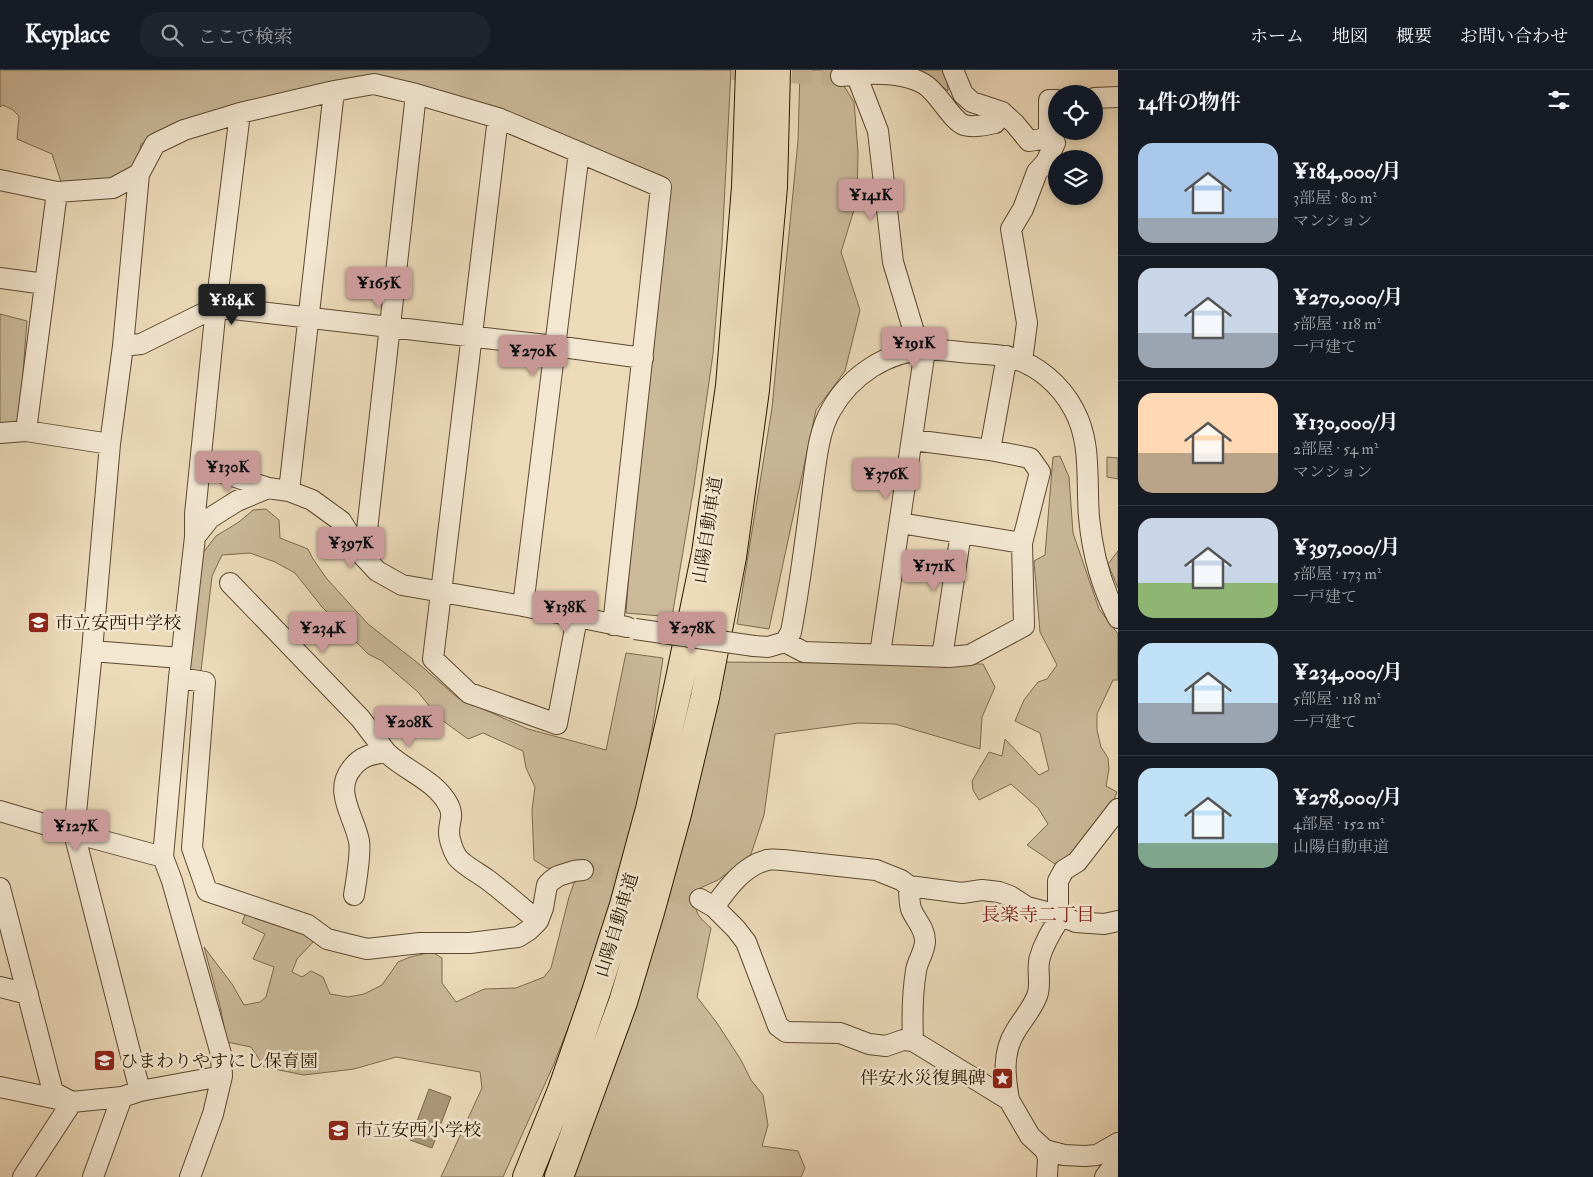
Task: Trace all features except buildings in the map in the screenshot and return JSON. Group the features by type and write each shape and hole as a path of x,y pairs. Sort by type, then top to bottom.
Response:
{"highway":[{"name":"山陽自動車道","path":"527,1177 562,1090 624,905 650,809 706,554 730,377 746,187 750,70"},
{"name":"山陽自動車道","path":"559,1177 623,1002 677,814 707,687 732,557 756,390 773,187 776,70"}],"street":[{"path":"953,70 963,94 972,102 1002,112 1029,141 1042,139 1048,135"},
{"path":"880,654 925,350 914,332 893,262 878,131 848,75 900,76 924,84 939,96 956,119 964,125 981,126 995,123 1002,112"},
{"path":"93,1177 131,1094 74,833 110,444 123,346 139,174 155,144 184,130 240,113 334,91 374,84 498,118 661,187 613,625"},
{"path":"289,491 334,91"},
{"path":"364,557 416,94"},
{"path":"1103,98 1118,97"},
{"path":"190,1177 213,1114 222,1076 221,1054 172,882 163,857 181,658 196,537 195,514 216,307 240,113"},
{"path":"498,118 433,659 469,693 557,724 577,618"},
{"path":"990,450 1015,358 1027,323 1011,229 1023,209 1037,172 1046,162 1055,143 1053,140"},
{"path":"524,606 579,152"},
{"path":"0,180 57,192 113,188 139,174"},
{"path":"26,431 57,192"},
{"path":"0,278 45,284"},
{"path":"123,346 141,344 216,307 643,358"},
{"path":"200,465 268,488 289,491 312,500 341,521 364,557 377,571 402,585 524,606 635,629 768,647 785,642 791,632 820,441 830,410 847,388 872,366 898,355 925,350 1015,358 1056,384 1074,410 1084,439 1088,463 1089,517 1094,548 1107,595 1118,618"},
{"path":"0,433 26,431 110,444"},
{"path":"785,642 804,652 942,657 970,655 1024,626 1022,543 1040,472 1030,458 990,450 912,440"},
{"path":"196,537 210,518 237,501 268,488"},
{"path":"900,523 1022,543"},
{"path":"942,657 961,533"},
{"path":"230,583 360,718 392,758 433,785 449,807 452,817 449,831 452,845 458,858 490,881 538,921"},
{"path":"92,651 181,658"},
{"path":"179,678 205,682 192,848 207,891 308,925 327,939 367,949 420,943 470,943 518,937 538,921 543,908 547,885 558,876 583,870"},
{"path":"354,895 360,842 344,796 344,783 347,774 356,762 369,754 386,752"},
{"path":"1061,916 1058,910 1058,881 1064,870 1077,862 1118,809"},
{"path":"0,811 163,857"},
{"path":"1009,1100 913,1041 903,1040 886,1046 869,1044 840,1033 786,1032 778,1026 746,942 736,929 707,903 754,865 768,860 783,860 876,870 901,880 909,886 962,893 982,890 999,892 1027,906 1076,922 1104,924 1118,921"},
{"path":"909,886 909,898 912,909 922,927 925,941 923,954 916,967 912,994 913,1041"},
{"path":"1,896 54,1092 72,1102"},
{"path":"1047,1177 1048,1158 1045,1150 1030,1136 1009,1100 1004,1064 1008,1044 1038,994 1039,958 1061,916"},
{"path":"0,987 28,994"},
{"path":"0,1087 72,1102 131,1094 222,1076"},
{"path":"23,1177 72,1102"},
{"path":"1045,1150 1064,1154 1097,1155 1118,1143"},
{"path":"1105,1177 1118,1160"}],"shaded area":[{"path":"0,70 731,70 722,245 713,354 694,486 672,617 626,613 644,360 665,187 379,81 167,130 141,144 136,170 113,183 61,182 52,154 17,139 19,116 13,110 3,105 0,107"},
{"path":"800,70 834,70 854,102 858,152 857,200 841,252 860,310 845,371 816,410 769,629 737,624 772,408 798,141"},
{"path":"890,70 946,70 948,91 936,82"},
{"path":"0,314 27,321 19,423 0,424"},
{"path":"1060,456 1069,477 1073,533 1099,609 1118,634 1118,680 1113,680 1097,714 1097,730 1101,747 1108,758 1109,769 1106,786 1117,792 1111,807 1061,868 1027,845 1048,824 1038,808 1011,784 979,800 973,790 972,781 989,752 1002,756 1005,739 1039,775 1049,770 1040,733 1015,721 1024,700 1038,682 1047,679 1057,665 1040,632 1034,561 1045,555 1053,457"},
{"path":"1107,457 1118,458 1118,479 1107,477"},
{"path":"266,509 279,520 280,538 308,549 327,579 368,624 458,698 528,729 606,750 626,653 663,658 646,770 627,866 597,955 553,1066 503,1177 441,1177 482,1088 480,1072 396,1057 354,1069 304,1075 264,1067 251,1047 227,1042 220,1006 204,947 232,984 244,1005 260,1002 266,997 274,967 253,959 265,934 242,923 246,912 281,921 316,939 297,959 292,972 302,977 311,971 323,977 330,994 348,997 364,994 382,985 398,962 432,952 442,958 442,983 456,1002 484,989 516,988 544,977 551,968 569,897 580,866 563,864 556,869 547,868 534,860 532,810 535,787 526,768 523,751 483,733 468,739 439,718 418,692 382,661 368,654 322,607 295,573 275,562 250,553 222,555 212,576 201,671 187,670 202,554 216,536 239,522 253,510"},
{"path":"1118,551 1118,588 1108,564"},
{"path":"716,662 983,664 995,687 982,717 980,749 895,724 858,723 775,734 764,815 751,854 718,880 698,889 697,911 711,928 697,997 717,1023 741,1060 751,1080 763,1095 768,1125 762,1146 798,1151 805,1168 801,1177 568,1177"},
{"path":"429,1089 451,1097 432,1148 410,1140"}],"tunnel":[{"path":"732,70 841,76"},
{"path":"583,870 700,899"}],"place":[{"name":"市立安西中学校","path":"39,623"},
{"name":"ひまわりやすにし保育園","path":"104,1061"},
{"name":"伴安水災復興碑","path":"1002,1078"},
{"name":"市立安西小学校","path":"339,1130"}],"district":[{"name":"長楽寺二丁目","path":"1038,915"}]}
